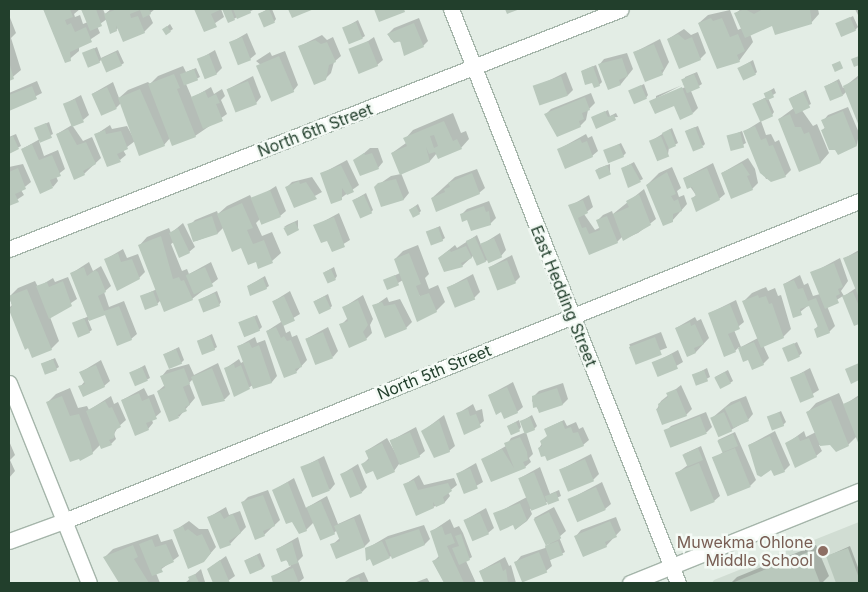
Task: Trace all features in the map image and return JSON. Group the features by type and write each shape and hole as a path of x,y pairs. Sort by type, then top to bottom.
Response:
{"street":[{"name":"East Hedding Street","path":"451,9 678,583"},
{"name":"North 6th Street","path":"9,249 621,9"},
{"name":"North 5th Street","path":"9,541 64,521 859,201"},
{"path":"9,383 88,583"},
{"path":"630,583 859,491"}],"shaded area":[{"name":"Muwekma Ohlone Middle School","path":"859,522 859,583 712,583 714,580"}],"building":[{"path":"43,9 70,9 73,17 65,20 67,25 71,23 75,32 86,27 92,42 70,52 71,61 65,63"},
{"path":"81,9 96,9 102,26 90,31"},
{"path":"117,9 149,9 151,14 143,18 140,10 130,14 131,18 138,16 145,33 123,42 116,25 117,31 110,34 104,14"},
{"path":"194,9 222,9 211,14 217,27 204,32"},
{"path":"222,9 231,9 235,20 228,23"},
{"path":"233,9 250,9 251,13 237,19"},
{"path":"269,9 275,23 264,27 258,14"},
{"path":"288,9 314,9 292,18"},
{"path":"374,9 404,9 405,12 379,22"},
{"path":"505,9 520,9 507,14"},
{"path":"745,9 754,14 763,9 810,9 812,24 775,35 772,26 745,38 734,13"},
{"path":"850,17 856,31 841,37 835,23"},
{"path":"711,18 713,21 722,18 730,37 738,34 745,51 737,55 740,62 717,69 698,23"},
{"path":"356,22 363,39 349,44 342,28"},
{"path":"414,23 424,47 404,56 400,41 394,43 387,34"},
{"path":"167,26 171,32 166,35 162,29"},
{"path":"678,34 685,40 692,37 701,60 679,69 667,39"},
{"path":"242,37 251,60 238,65 229,42"},
{"path":"315,40 321,44 327,42 336,62 329,65 326,80 314,85 298,46"},
{"path":"368,41 378,66 359,74 349,49"},
{"path":"654,44 664,69 661,70 663,75 645,82 633,52"},
{"path":"94,48 100,63 88,68 82,53"},
{"path":"116,52 122,66 106,72 100,59"},
{"path":"209,54 217,75 205,79 197,59"},
{"path":"279,56 294,92 271,102 256,66"},
{"path":"859,56 859,65 854,67 851,59"},
{"path":"622,58 628,76 619,80 621,85 608,90 598,64"},
{"path":"840,61 843,68 835,72 832,65"},
{"path":"9,62 14,79 9,81"},
{"path":"750,62 756,75 743,81 737,68"},
{"path":"593,66 600,86 594,88 592,83 585,85 581,71"},
{"path":"194,69 198,80 184,85 180,74"},
{"path":"174,74 180,88 177,89 196,137 172,146 148,84"},
{"path":"694,74 700,88 687,93 681,79"},
{"path":"561,76 568,96 539,106 533,86"},
{"path":"859,78 859,126 843,86"},
{"path":"248,81 257,104 235,113 227,89"},
{"path":"837,81 843,96 830,101 824,86"},
{"path":"641,85 647,99 634,104 628,90"},
{"path":"32,86 37,99 9,111 9,95"},
{"path":"107,87 117,109 101,116 91,94"},
{"path":"682,87 693,114 680,120 674,106 655,114 649,101"},
{"path":"140,89 165,146 139,156 118,98"},
{"path":"771,90 774,97 767,100 764,93"},
{"path":"205,91 208,98 216,94 220,103 216,104 223,121 203,129 191,97"},
{"path":"803,92 810,107 796,114 788,99"},
{"path":"585,97 590,110 582,113 584,119 579,121 581,127 557,137 544,114"},
{"path":"765,98 773,116 760,122 752,104"},
{"path":"75,99 84,122 72,127 63,104"},
{"path":"605,111 608,117 614,115 616,120 596,129 591,117"},
{"path":"843,111 857,146 838,155 835,150 829,150 821,130 825,129 821,120"},
{"path":"790,114 795,127 801,127 804,134 809,132 821,163 799,172 778,119"},
{"path":"444,121 453,141 457,139 462,149 438,159 435,152 429,154 426,147 430,162 400,175 391,153 407,146 403,138","holes":["434,135 438,146 434,148 430,136"]},
{"path":"46,123 52,138 40,143 34,128"},
{"path":"755,126 761,140 766,138 769,146 773,145 786,177 771,182 760,173 743,131"},
{"path":"695,127 703,147 693,152 685,131"},
{"path":"68,129 77,145 86,142 96,164 83,171 85,175 74,180 56,134"},
{"path":"670,129 676,146 669,149 662,133"},
{"path":"105,130 106,134 121,131 128,149 117,154 121,162 107,167 94,134"},
{"path":"740,132 744,147 731,151 726,136"},
{"path":"13,136 19,149 9,154 9,138"},
{"path":"661,136 669,156 657,161 649,141"},
{"path":"580,139 582,143 587,141 593,157 565,169 557,149"},
{"path":"32,144 39,160 52,155 61,176 50,180 53,188 40,194 21,149"},
{"path":"619,144 624,157 608,163 603,150"},
{"path":"364,153 365,155 372,153 379,169 360,176 353,160"},
{"path":"742,163 750,175 747,176 753,190 731,199 721,173"},
{"path":"631,164 641,182 628,188 621,168"},
{"path":"341,165 354,192 347,195 342,188 342,200 331,204 320,173"},
{"path":"607,165 611,174 599,179 595,170"},
{"path":"18,168 26,189 15,194 19,202 9,206 9,172"},
{"path":"707,168 720,200 696,212 691,198 696,196 692,187 687,189 683,178"},
{"path":"667,172 676,194 671,196 674,201 678,199 682,211 673,214 673,222 663,226 646,185"},
{"path":"472,173 480,194 436,212 431,198 445,192 444,189 450,187 448,183"},
{"path":"396,179 404,200 381,207 374,187 378,183"},
{"path":"299,181 300,184 306,182 317,199 294,208 285,187"},
{"path":"270,190 281,217 261,225 251,198"},
{"path":"639,194 651,225 623,241 613,214 629,207 626,201"},
{"path":"364,195 372,213 360,219 352,200"},
{"path":"583,200 588,213 578,218 582,228 586,227 589,234 600,230 596,220 607,216 618,243 589,255 568,205"},
{"path":"242,203 253,228 247,230 253,244 264,240 273,263 258,269 256,262 248,265 241,248 232,252 217,214"},
{"path":"416,206 420,214 413,218 409,210"},
{"path":"484,206 486,212 489,211 491,225 471,231 467,220 462,222 460,214"},
{"path":"212,216 218,234 193,242 187,224"},
{"path":"334,217 345,247 332,252 327,241 321,243 313,225"},
{"path":"295,222 299,230 288,236 283,228"},
{"path":"438,227 443,241 431,246 426,231"},
{"path":"178,228 190,253 179,258 169,233"},
{"path":"161,236 173,279 179,277 181,281 184,280 193,300 164,312 138,245"},
{"path":"475,237 486,262 477,266 466,241"},
{"path":"494,238 502,257 488,263 480,244"},
{"path":"466,246 472,258 461,263 463,267 444,272 438,258 449,250 451,252"},
{"path":"859,252 859,298 843,258"},
{"path":"118,253 121,262 132,259 140,279 117,291 104,259"},
{"path":"409,253 421,284 416,286 420,296 429,293 437,312 417,322 394,259"},
{"path":"507,260 516,283 497,291 488,267"},
{"path":"834,263 843,287 838,289 840,294 836,296 839,303 825,309 810,272"},
{"path":"84,267 87,276 95,270 98,272 106,292 98,296 104,311 119,306 132,340 117,346 105,315 89,321 70,273"},
{"path":"205,267 213,286 194,295 186,275"},
{"path":"331,269 336,280 328,284 323,273"},
{"path":"395,275 399,285 387,290 383,280"},
{"path":"263,278 267,289 250,296 247,286"},
{"path":"467,279 475,299 455,308 447,287"},
{"path":"794,280 798,289 803,288 808,301 816,298 830,333 817,338 814,329 818,327 809,306 800,309 802,315 793,318 783,284"},
{"path":"63,281 72,306 49,319 36,286 47,282 49,287"},
{"path":"27,289 52,350 32,358 28,348 25,350 9,310 12,306 9,296"},
{"path":"153,291 158,305 145,310 140,296"},
{"path":"853,292 859,306 859,324 854,326 842,296"},
{"path":"215,293 220,306 203,313 198,299"},
{"path":"758,295 759,298 766,296 769,304 772,303 784,338 761,348 742,301"},
{"path":"284,296 295,321 283,326 272,301"},
{"path":"325,296 331,309 319,314 313,301"},
{"path":"358,300 368,325 363,332 367,340 349,348 339,324 348,321 342,307"},
{"path":"382,302 384,306 395,304 407,329 385,338 372,305"},
{"path":"730,304 740,329 728,334 736,352 724,357 708,313"},
{"path":"254,316 260,331 244,337 238,322"},
{"path":"84,318 90,333 78,338 72,323"},
{"path":"690,322 691,326 695,324 704,344 694,348 696,353 687,357 675,328"},
{"path":"276,327 281,338 284,336 287,341 291,340 302,367 295,369 297,373 284,378 266,331"},
{"path":"323,332 333,358 315,365 305,339"},
{"path":"210,336 215,350 202,355 197,341"},
{"path":"655,337 662,355 636,365 629,347"},
{"path":"249,342 252,348 259,345 272,383 253,389 237,346"},
{"path":"754,342 764,365 752,370 748,360 743,362 738,348"},
{"path":"794,343 800,357 788,362 782,348"},
{"path":"176,349 182,364 169,369 163,354"},
{"path":"672,354 678,369 658,377 652,362"},
{"path":"53,359 57,370 45,375 41,363"},
{"path":"859,363 859,380 851,384 845,369"},
{"path":"234,364 235,368 241,365 250,389 234,397 224,368"},
{"path":"96,365 105,387 83,397 78,386 85,384 79,372"},
{"path":"142,367 148,381 135,386 129,372"},
{"path":"184,368 190,384 183,387 190,405 185,407 187,411 178,415 179,418 169,422 157,391 165,388 160,376"},
{"path":"212,368 225,401 202,406 191,377"},
{"path":"704,370 708,381 696,386 692,374"},
{"path":"725,372 731,384 720,389 714,377"},
{"path":"804,372 814,397 800,403 790,378"},
{"path":"507,387 518,413 504,419 501,412 496,415 488,395"},
{"path":"557,388 563,405 539,413 537,407 533,408 532,396"},
{"path":"676,389 687,416 662,425 656,409 659,408 658,404 668,397 666,393"},
{"path":"139,393 142,401 149,398 157,419 146,423 149,430 135,436 121,400"},
{"path":"62,396 70,416 79,414 90,442 93,454 80,461 79,459 70,462 46,402"},
{"path":"859,397 859,445 843,404"},
{"path":"831,400 849,446 836,452 830,445 820,446 806,412"},
{"path":"105,401 109,408 112,407 121,427 115,430 114,438 109,440 112,445 101,449 86,411"},
{"path":"740,401 749,421 733,428 724,408"},
{"path":"468,409 470,416 476,414 481,427 464,435 456,413"},
{"path":"724,412 732,431 718,437 710,418"},
{"path":"779,412 784,426 772,431 767,416"},
{"path":"700,416 707,434 670,448 664,430"},
{"path":"530,417 535,430 525,434 520,421"},
{"path":"439,420 450,452 434,458 421,431"},
{"path":"562,421 565,429 571,427 573,433 578,432 584,446 547,461 545,456 541,457 538,448 542,446 540,441 547,436 544,429"},
{"path":"516,422 520,431 511,435 507,426"},
{"path":"410,432 420,457 400,465 390,440"},
{"path":"733,434 738,446 722,453 717,441"},
{"path":"770,436 785,472 774,476 771,470 761,477 757,475 748,445"},
{"path":"798,436 800,441 809,438 817,457 795,468 785,443"},
{"path":"520,437 527,452 528,460 523,462 526,468 491,482 481,459 502,449 514,468 504,443"},
{"path":"382,443 395,472 377,480 373,471 366,474 361,464 369,460 365,451"},
{"path":"698,448 703,460 687,467 682,455"},
{"path":"735,448 751,487 728,496 712,457"},
{"path":"585,459 594,481 568,492 559,469"},
{"path":"318,460 330,491 312,498 300,467"},
{"path":"699,463 715,502 691,512 675,473"},
{"path":"470,468 478,489 464,494 456,473"},
{"path":"352,469 362,493 350,498 340,474"},
{"path":"534,472 547,504 531,511 518,478"},
{"path":"414,480 418,490 448,483 452,491 443,497 445,503 436,507 433,502 434,508 416,516 403,484"},
{"path":"288,482 307,531 299,534 292,522 286,524 272,490"},
{"path":"596,487 606,510 577,522 567,499"},
{"path":"556,492 559,500 548,505 545,496"},
{"path":"263,495 275,526 263,531 265,536 255,540 241,502"},
{"path":"321,501 335,534 320,540 306,507"},
{"path":"520,503 527,520 515,530 513,525 500,531 493,513"},
{"path":"220,512 224,519 232,514 234,516 241,533 229,541 231,545 220,549 207,517"},
{"path":"549,512 561,538 546,545 534,519"},
{"path":"480,513 489,534 472,541 463,520"},
{"path":"354,518 365,547 336,559 330,544 340,541 334,526"},
{"path":"610,521 617,537 605,542 607,547 583,557 574,536"},
{"path":"183,526 185,531 188,529 197,536 202,534 211,553 204,562 188,569 173,530"},
{"path":"442,526 445,535 451,533 455,543 447,546 464,583 444,583 432,561 439,558 430,531"},
{"path":"419,529 425,545 392,559 385,540"},
{"path":"461,534 470,560 459,565 452,548 459,546 455,536"},
{"path":"152,539 155,547 166,544 174,562 161,568 163,572 152,576 139,544"},
{"path":"382,541 390,558 373,566 370,559 366,561 365,548"},
{"path":"558,541 563,555 550,560 545,546"},
{"path":"292,542 298,563 289,566 287,560 281,562 276,549"},
{"path":"133,545 138,557 134,559 149,583 119,583 103,557"},
{"path":"848,548 859,583 836,583 826,556"},
{"path":"539,552 547,572 522,583 514,562"},
{"path":"808,552 820,583 732,583"},
{"path":"257,555 263,569 250,574 244,560"},
{"path":"220,560 230,583 213,583 207,569"},
{"path":"500,562 503,571 506,569 508,583 484,583 479,571"},
{"path":"293,568 299,583 273,583 271,576"},
{"path":"195,574 199,583 191,583 188,577"},
{"path":"359,577 361,583 342,583"}],"place":[{"name":"Muwekma Ohlone Middle School","path":"823,551"}]}
